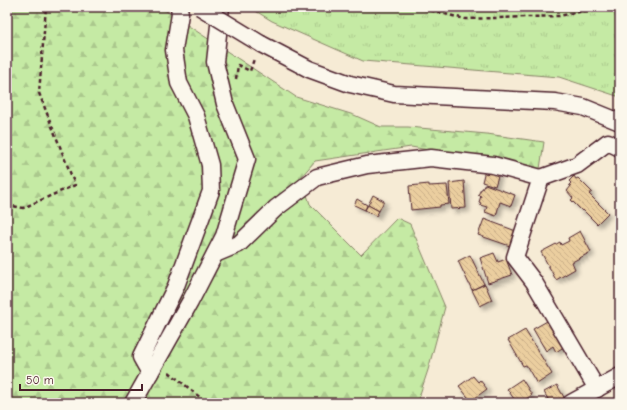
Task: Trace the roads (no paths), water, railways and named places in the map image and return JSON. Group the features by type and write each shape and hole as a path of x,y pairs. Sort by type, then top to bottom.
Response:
{"street":[{"path":"153,367 141,357 176,286 211,191 210,165 196,116 179,83 174,50 180,14 179,7"},
{"path":"200,7 261,44 309,70 350,84 394,94 555,102 583,107 620,122"},
{"path":"133,403 190,302 224,236 247,159 225,104 215,62 221,7"},
{"path":"215,254 239,244 276,208 317,177 367,166 431,158 493,164 541,178 577,165 608,142 620,148"},
{"path":"541,178 515,257 534,282 597,389"},
{"path":"571,403 620,376"}]}
